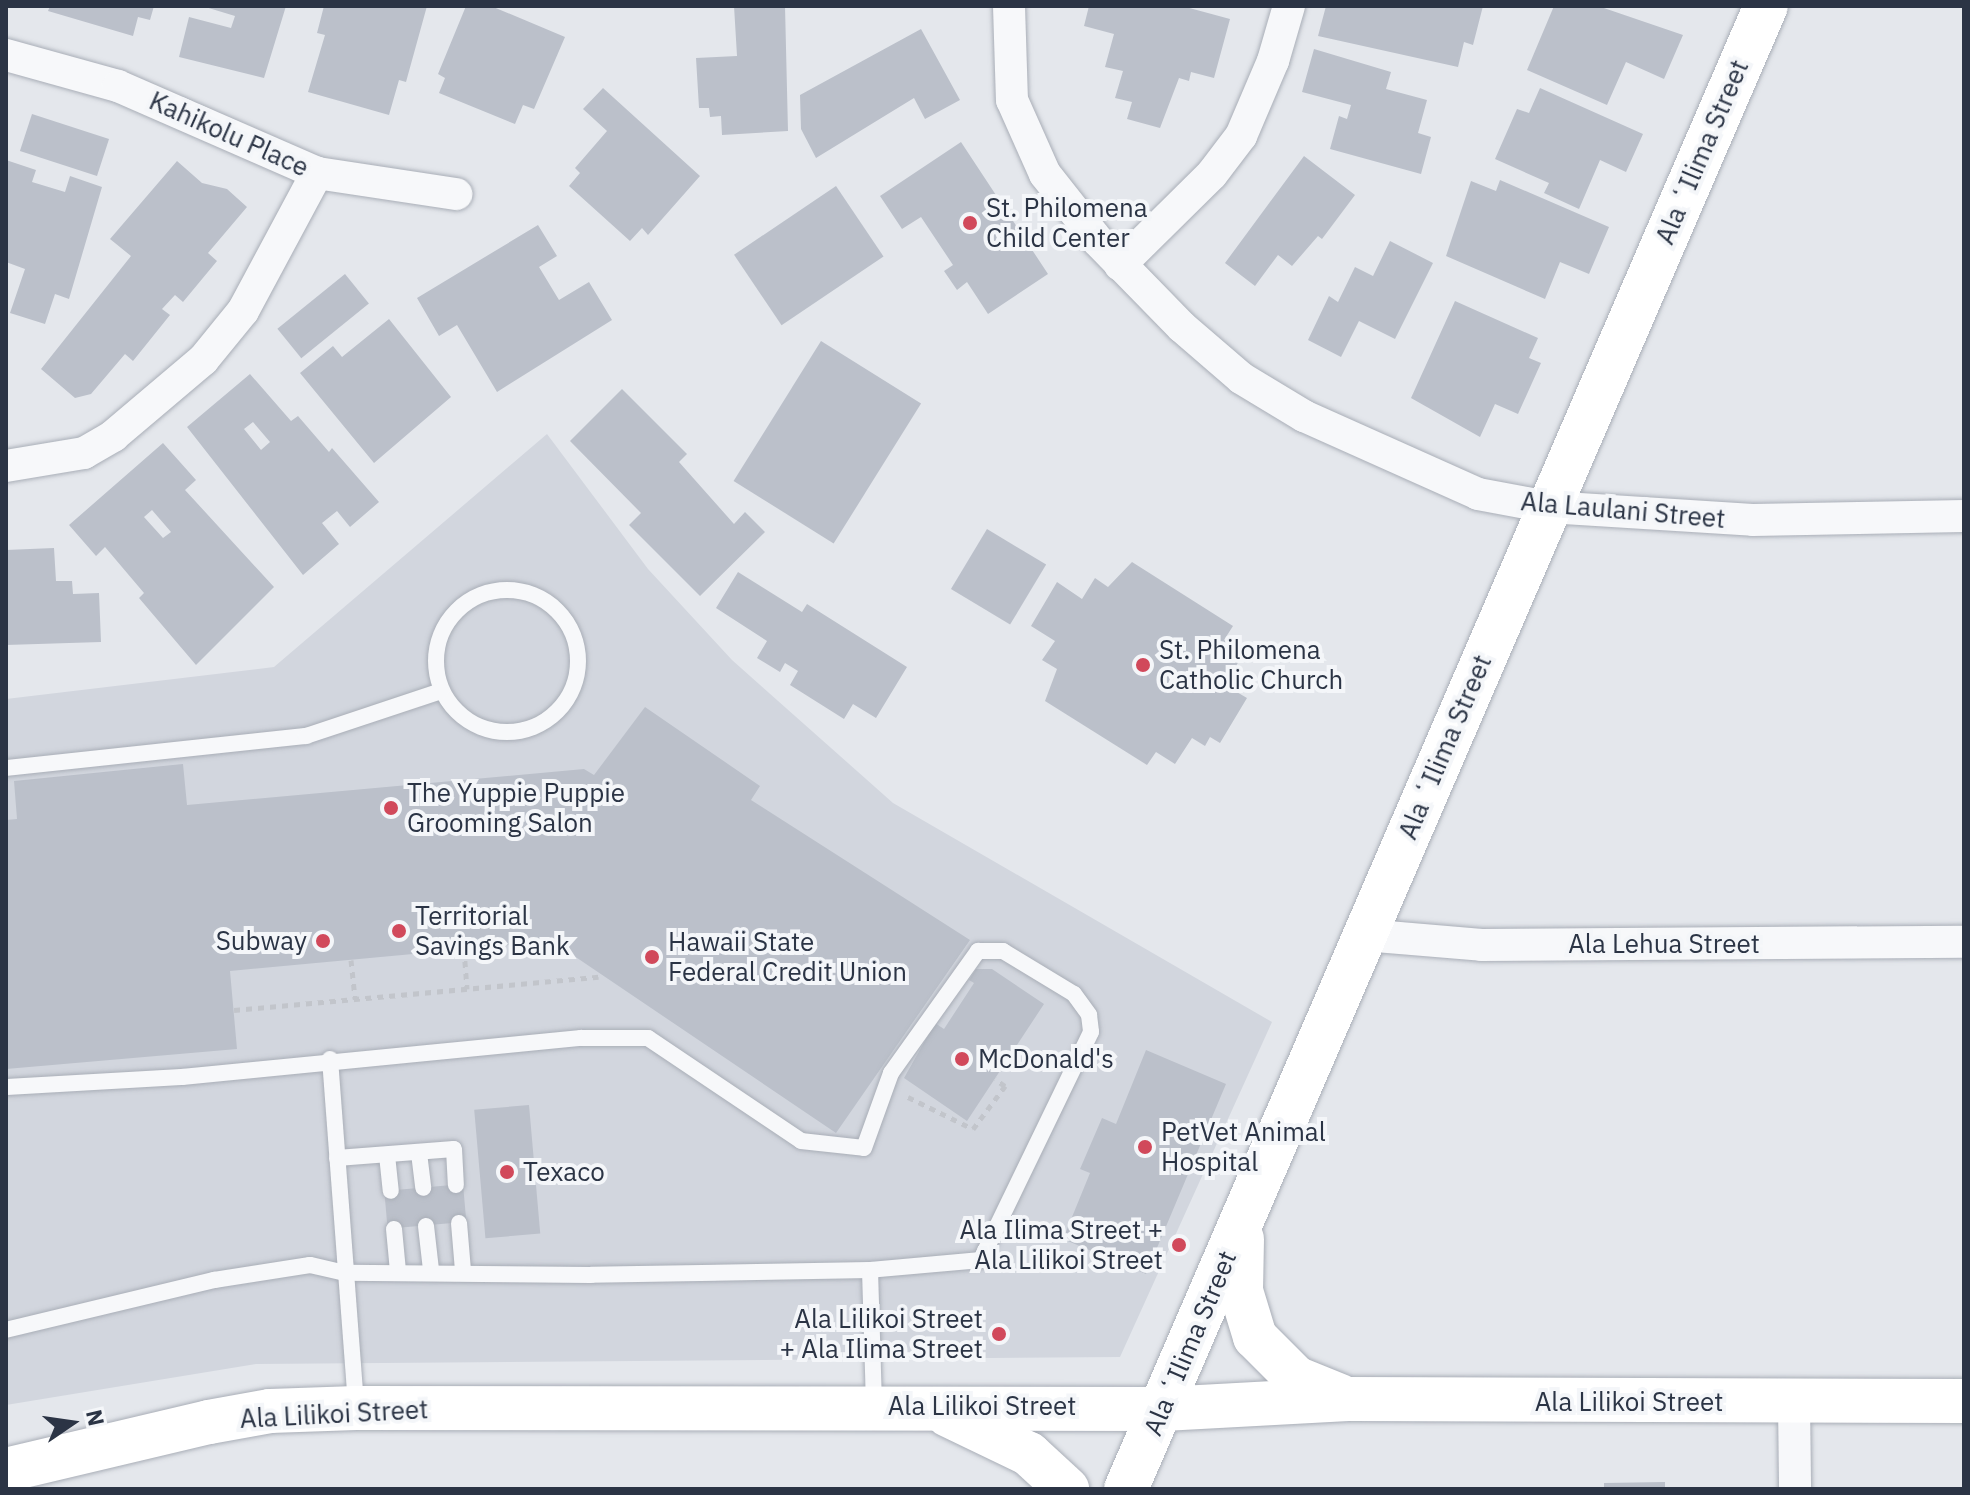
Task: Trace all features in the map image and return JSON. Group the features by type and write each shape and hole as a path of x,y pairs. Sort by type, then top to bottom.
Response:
{"street":[{"name":"Ala Laulani Street","path":"1009,6 1008,72 1023,126 1045,174 1120,265 1241,378 1304,416 1478,494 1548,507 1753,520 1964,516"},
{"path":"1120,265 1212,174 1241,136 1273,61 1289,6"},
{"name":"Ala ʻIlima Street","path":"1126,1489 1766,6"},
{"name":"Kahikolu Place","path":"6,55 118,86 317,173 456,194"},
{"path":"6,466 84,453 113,436 203,360 243,311 317,173"},
{"name":"Ala Lehua Street","path":"1364,935 1496,945 1964,942"},
{"path":"1243,1220 1241,1291 1255,1337 1296,1378 1348,1399"},
{"name":"Ala Lilikoi Street","path":"6,1470 209,1422 270,1411 874,1405 1163,1409 1348,1399 1964,1401"},
{"path":"1794,1402 1795,1489"},
{"path":"931,1408 1029,1454 1067,1489"}],"lane":[{"path":"505,589 549,603 565,619 579,664 568,698 544,724 497,733 474,726 455,711 441,691 437,645 446,623 461,605 505,589"},
{"path":"6,768 306,736 441,691"},
{"path":"6,1087 182,1077 330,1059 581,1038 648,1038 801,1141 864,1148 891,1073 985,948 1003,951 1074,994 1089,1015 1091,1032 981,1260 870,1270 591,1275 431,1270 345,1273 310,1265 214,1280 6,1330"},
{"path":"330,1059 356,1408"},
{"path":"337,1158 454,1149 456,1185"},
{"path":"419,1153 423,1188"},
{"path":"387,1155 391,1191"},
{"path":"459,1223 463,1271"},
{"path":"426,1226 431,1270"},
{"path":"394,1229 398,1271"},
{"path":"870,1270 874,1405"}],"path":[{"path":"464,949 467,989"},
{"path":"351,960 355,999"},
{"path":"234,1010 599,977"},
{"path":"875,1116 896,1125 908,1097 973,1129 1005,1086 995,1079"}],"shaded area":[{"path":"547,434 648,569 732,660 893,803 1272,1022 1120,1357 256,1364 6,1405 6,699 274,667"}],"building":[{"path":"50,6 154,6 150,20 138,17 133,36 48,11"},
{"path":"202,6 286,6 264,78 179,57 189,17 231,28 235,16"},
{"path":"324,6 427,6 406,82 399,80 389,115 308,92 325,35 317,33"},
{"path":"466,6 491,6 565,37 534,109 523,105 515,124 439,93 445,78 438,74"},
{"path":"734,6 785,6 788,131 722,135 721,116 710,117 709,108 699,108 696,58 737,56"},
{"path":"1089,6 1182,6 1230,19 1214,78 1191,72 1189,81 1179,78 1160,128 1127,119 1132,102 1115,98 1123,71 1105,67 1114,34 1084,26"},
{"path":"1326,6 1483,6 1473,45 1464,42 1458,67 1318,36"},
{"path":"1554,6 1598,6 1683,35 1664,79 1626,62 1607,105 1527,70"},
{"path":"921,29 960,100 925,119 914,98 816,158 801,129 800,95"},
{"path":"1314,49 1391,72 1386,89 1427,100 1418,133 1431,137 1421,174 1330,149 1339,116 1347,119 1351,105 1302,92"},
{"path":"603,88 700,176 648,235 642,228 630,241 569,186 580,173 575,168 607,131 583,109"},
{"path":"1540,88 1643,134 1626,172 1600,160 1579,209 1544,193 1549,183 1495,159 1517,109 1529,113"},
{"path":"32,114 109,139 97,176 20,151"},
{"name":"St. Philomena Child Center","path":"961,142 1048,274 988,314 967,282 957,290 944,271 953,265 921,217 902,229 880,196"},
{"path":"1304,156 1355,195 1322,239 1318,236 1292,266 1278,255 1255,286 1225,263"},
{"path":"6,160 36,170 32,182 65,192 70,176 102,187 69,299 55,294 45,324 10,313 25,269 6,262"},
{"path":"177,161 202,183 227,189 247,207 208,253 217,261 183,302 175,295 162,309 170,315 133,361 125,354 91,394 75,398 41,369 131,256 110,239"},
{"path":"1500,180 1609,227 1589,274 1560,262 1545,299 1446,256 1471,181 1496,191"},
{"path":"836,186 884,256 782,325 734,255"},
{"path":"538,225 557,256 539,267 559,300 589,282 612,320 497,392 457,325 439,336 417,298"},
{"path":"1390,241 1433,263 1395,339 1359,321 1341,357 1308,340 1329,296 1338,302 1355,267 1373,276"},
{"path":"345,274 369,304 301,358 277,329"},
{"path":"1455,301 1538,338 1529,358 1541,363 1518,414 1495,404 1480,437 1411,398"},
{"path":"389,319 451,397 374,463 300,373 333,346 342,357"},
{"path":"821,341 921,404 834,543 734,481"},
{"path":"250,374 291,421 298,416 329,452 332,448 379,502 350,527 337,511 322,523 339,544 303,575 187,427","holes":["253,422 270,442 261,450 244,429"]},
{"path":"622,389 687,454 679,462 734,524 745,512 765,532 700,596 629,525 641,513 570,441"},
{"path":"163,443 196,480 185,490 274,587 196,665 139,598 144,593 105,547 96,556 69,525","holes":["152,510 171,532 163,538 144,517"]},
{"path":"987,529 1046,565 1010,625 951,589"},
{"path":"54,548 56,581 72,581 73,594 99,593 101,642 6,645 6,550"},
{"name":"St. Philomena Catholic Church","path":"1132,562 1233,626 1224,640 1244,653 1231,674 1241,681 1235,691 1247,698 1220,743 1210,737 1205,746 1192,738 1175,764 1156,752 1147,765 1045,701 1057,669 1042,660 1055,641 1031,626 1057,582 1082,599 1095,578 1108,587"},
{"path":"738,572 802,612 807,604 907,667 876,718 853,704 844,719 790,685 798,671 785,663 780,672 757,658 767,641 716,608"},
{"path":"645,707 760,786 751,800 970,940 836,1133 552,941 230,971 237,1049 6,1069 6,820 17,819 14,781 183,764 187,805 584,769 594,775"},
{"name":"McDonald's","path":"976,969 992,969 1044,1004 967,1121 904,1078 935,1023 944,1029 974,983 969,980"},
{"name":"PetVet Animal Hospital","path":"1146,1050 1226,1084 1146,1274 1063,1239 1090,1173 1080,1169 1102,1118 1116,1124"},
{"name":"Texaco","path":"529,1105 540,1234 485,1238 474,1110"},
{"path":"463,1184 466,1222 388,1229 384,1191"},
{"path":"1665,1482 1665,1489 1604,1489 1604,1483"}],"place":[{"name":"St. Philomena Child Center","path":"970,223"},
{"name":"St. Philomena Catholic Church","path":"1143,665"},
{"name":"The Yuppie Puppie Grooming Salon","path":"391,808"},
{"name":"Territorial Savings Bank","path":"399,931"},
{"name":"Subway","path":"323,941"},
{"name":"Hawaii State Federal Credit Union","path":"652,957"},
{"name":"McDonald's","path":"962,1059"},
{"name":"PetVet Animal Hospital","path":"1145,1147"},
{"name":"Texaco","path":"507,1172"},
{"name":"Ala Ilima Street + Ala Lilikoi Street","path":"1179,1245"},
{"name":"Ala Lilikoi Street + Ala Ilima Street","path":"999,1334"}]}
